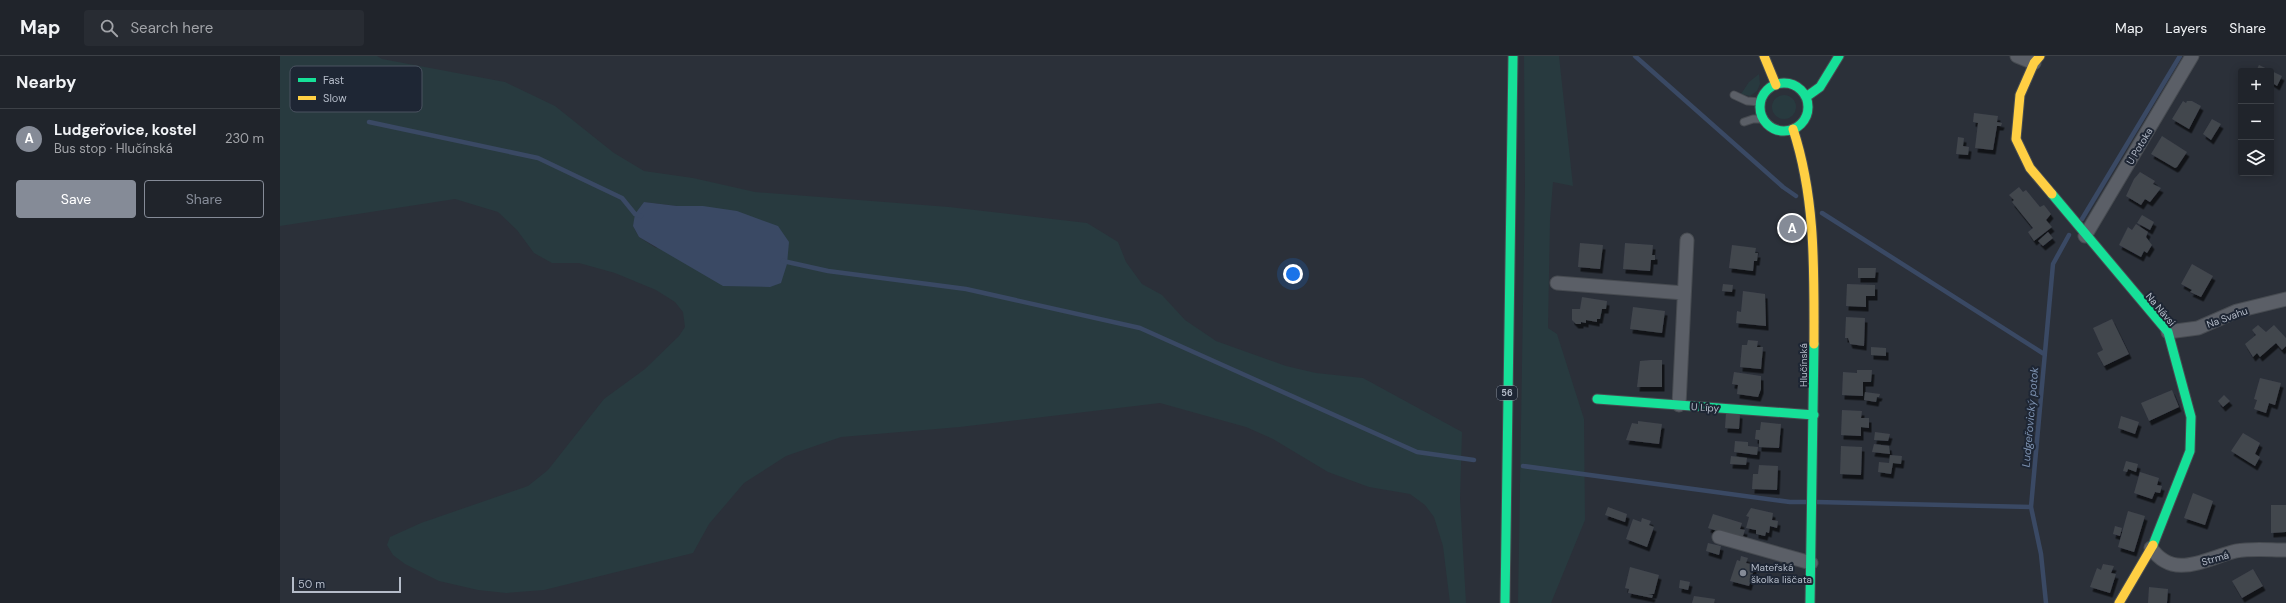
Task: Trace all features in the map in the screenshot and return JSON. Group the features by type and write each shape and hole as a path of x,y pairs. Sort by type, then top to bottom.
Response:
{"street":[{"name":"56","path":"1505,603 1513,56"},
{"path":"1764,56 1776,85"},
{"path":"1806,97 1820,87 1839,56"},
{"path":"2017,56 2037,60"},
{"name":"U Potoka","path":"2085,236 2192,56"},
{"name":"Na Návsi","path":"2037,60 2020,95 2016,139 2030,168 2085,236 2168,332 2191,417 2190,451 2151,548 2119,603"},
{"path":"1786,83 1796,86 1806,97 1808,108 1805,119 1793,129 1776,130 1763,119 1761,102 1766,91 1776,85 1786,83"},
{"name":"Hlučínská","path":"1793,129 1804,164 1812,229 1814,415 1810,603"},
{"path":"1679,405 1687,240"},
{"path":"1557,283 1684,293"},
{"name":"Na Svahu","path":"2168,332 2198,328 2237,311 2286,299"},
{"name":"U Lípy","path":"1597,400 1814,415"},
{"path":"1719,537 1811,563"},
{"name":"Strmá","path":"2151,548 2157,557 2167,563 2184,566 2236,552 2286,550"}],"lane":[{"path":"1734,95 1747,101 1761,102"},
{"path":"1744,122 1753,119 1763,119"}],"shaded area":[{"path":"280,56 377,56 382,59 419,66 290,66 290,112 422,112 422,66 505,82 555,106 614,153 644,171 693,178 755,192 949,207 1087,223 1118,242 1126,262 1142,284 1162,295 1185,320 1216,341 1286,366 1316,373 1363,378 1462,432 1460,499 1466,603 1450,603 1443,546 1434,517 1425,505 1410,494 1369,487 1328,472 1273,439 1246,427 1160,403 960,427 841,437 786,456 744,483 709,524 693,553 544,590 506,593 478,590 439,581 405,564 393,555 387,545 390,537 421,523 528,486 548,470 604,399 645,369 679,336 685,327 683,312 675,302 656,290 615,273 579,263 552,263 534,253 517,230 498,212 455,199 280,226","holes":["644,202 677,206 703,206 656,248 639,237 633,226"]},
{"path":"1524,56 1559,56 1573,186 1553,182 1550,220 1548,328 1557,334 1584,419 1585,520 1551,603 1518,603 1525,186"},
{"path":"1759,74 1760,84 1757,91 1750,96 1741,94 1749,82"},
{"path":"1784,95 1793,98 1796,107 1793,116 1784,119 1775,116 1772,107 1775,98"}],"water":[{"path":"644,202 677,206 703,206 737,211 778,226 789,242 787,264 781,283 770,287 723,286 639,237 633,226 635,214"}],"building":[{"path":"2259,65 2265,68 2258,68"},
{"path":"2274,72 2282,76 2277,86 2274,84"},
{"path":"2183,101 2186,103 2187,101 2192,101 2201,106 2189,129 2172,119"},
{"path":"1974,113 1998,116 1997,122 2002,123 2001,126 1997,126 1993,150 1975,148 1978,123 1973,122"},
{"path":"2212,119 2221,124 2211,140 2203,134"},
{"path":"2162,136 2187,152 2175,168 2151,154"},
{"path":"1958,137 1964,138 1963,146 1969,147 1968,155 1956,154"},
{"path":"2140,172 2155,181 2153,184 2161,188 2150,202 2145,199 2141,205 2126,196 2134,179"},
{"path":"2019,187 2023,192 2026,190 2040,207 2044,205 2051,214 2046,220 2052,227 2034,241 2028,232 2033,228 2012,202 2014,200 2009,195"},
{"path":"2142,215 2154,222 2150,230 2137,223"},
{"path":"2136,224 2148,232 2146,237 2152,245 2147,253 2144,251 2141,257 2119,245 2128,227 2132,230"},
{"path":"2048,232 2053,238 2043,246 2038,241"},
{"path":"1580,243 1603,245 1600,269 1578,267"},
{"path":"1625,243 1653,245 1652,255 1655,255 1655,260 1651,260 1650,271 1623,269"},
{"path":"1732,245 1756,248 1755,253 1758,253 1757,261 1754,261 1753,271 1729,268"},
{"path":"2192,264 2213,276 2201,297 2190,292 2192,290 2181,284"},
{"path":"1858,268 1876,268 1875,278 1858,278"},
{"path":"1723,284 1733,285 1732,292 1722,291"},
{"path":"1847,284 1875,285 1875,296 1866,296 1866,307 1846,306"},
{"path":"1743,291 1765,294 1766,326 1736,323 1737,311 1741,312"},
{"path":"1582,297 1607,301 1606,309 1602,309 1600,319 1597,319 1597,322 1586,320 1586,323 1581,322 1581,324 1576,324 1572,320 1572,309 1580,309"},
{"path":"1633,307 1665,311 1662,333 1630,329"},
{"path":"1846,317 1865,318 1864,346 1850,344 1848,338 1845,338"},
{"path":"2112,319 2129,354 2104,366 2097,353 2103,350 2093,328"},
{"path":"2258,325 2266,332 2274,325 2286,338 2286,346 2282,350 2276,343 2260,357 2257,353 2253,357 2245,344 2256,335 2252,330"},
{"path":"1748,340 1758,341 1757,347 1763,347 1761,369 1740,367 1742,345 1747,345"},
{"path":"1871,347 1886,348 1886,356 1871,355"},
{"path":"1662,360 1662,387 1637,387 1640,361"},
{"path":"1857,370 1872,370 1871,382 1863,382 1863,396 1842,395 1843,372 1857,373"},
{"path":"1734,372 1761,376 1761,389 1758,397 1737,394 1738,385 1732,384"},
{"path":"2260,378 2281,383 2275,405 2269,403 2266,413 2254,409 2257,400 2254,399"},
{"path":"2172,390 2179,407 2149,421 2141,403"},
{"path":"1865,392 1880,394 1879,397 1877,397 1876,402 1864,400"},
{"path":"2224,395 2230,401 2223,407 2218,401"},
{"path":"1842,410 1862,411 1861,418 1869,418 1869,428 1861,427 1861,436 1841,435"},
{"path":"1726,412 1740,414 1739,429 1725,428"},
{"path":"2121,416 2139,422 2135,434 2118,428"},
{"path":"1638,421 1662,424 1659,444 1626,440 1632,423 1638,424"},
{"path":"1761,422 1781,424 1779,448 1759,447 1759,440 1755,439 1756,430 1760,430"},
{"path":"1875,432 1890,434 1888,441 1874,440"},
{"path":"2243,433 2260,443 2255,454 2260,457 2255,466 2231,451"},
{"path":"1735,441 1748,442 1748,446 1758,447 1757,455 1734,452"},
{"path":"1874,444 1889,446 1890,454 1872,452"},
{"path":"1841,446 1862,447 1861,475 1840,474"},
{"path":"1890,455 1902,456 1901,464 1893,463 1891,474 1878,472 1879,462 1889,463"},
{"path":"1731,456 1747,458 1746,465 1730,464"},
{"path":"2126,461 2138,464 2136,472 2128,469 2127,472 2123,471"},
{"path":"1759,465 1778,466 1777,490 1752,489 1753,474 1758,474"},
{"path":"2140,472 2159,478 2157,485 2162,486 2160,493 2155,492 2152,499 2134,493"},
{"path":"2193,493 2213,501 2205,525 2184,518"},
{"path":"2271,505 2286,505 2286,532 2271,533"},
{"path":"1608,507 1627,514 1625,522 1605,515"},
{"path":"1751,508 1773,513 1772,520 1778,521 1777,528 1770,526 1769,533 1766,532 1765,536 1756,534 1756,530 1746,528 1749,517 1746,516"},
{"path":"2128,511 2145,516 2134,552 2118,547"},
{"path":"1713,514 1742,523 1740,529 1745,530 1742,539 1708,528"},
{"path":"1642,518 1651,521 1649,525 1654,527 1647,547 1626,539 1633,519 1641,522"},
{"path":"2115,526 2122,528 2120,536 2113,534"},
{"path":"1708,543 1721,546 1719,555 1706,551"},
{"path":"1741,556 1748,558 1746,563 1755,565 1749,586 1730,581 1737,560 1740,561"},
{"path":"2103,564 2114,566 2111,573 2116,574 2110,593 2090,587 2097,568 2101,570"},
{"path":"1630,567 1659,575 1654,594 1648,594 1653,595 1652,598 1628,593 1629,589 1625,588"},
{"path":"2253,569 2263,586 2242,598 2232,581"},
{"path":"1680,580 1690,582 1688,590 1679,588"},
{"path":"2149,587 2168,589 2167,603 2148,603"},
{"path":"1694,596 1715,599 1714,603 1692,603"}],"waterway":[{"path":"1635,56 1783,187 1796,196"},
{"name":"Ludgeřovický potok","path":"2082,219 2180,56"},
{"path":"369,122 538,158 622,198 635,214 641,216"},
{"path":"1822,213 2044,354"},
{"name":"Ludgeřovický potok","path":"2046,603 2041,554 2031,507 2053,264 2069,235"},
{"path":"783,261 828,271 966,289 1140,328 1417,452 1474,460"},
{"path":"1523,466 1790,502 1809,502"},
{"path":"1816,502 2031,507"}],"traffic: fast":[{"path":"1505,603 1513,56"},
{"path":"1806,97 1820,87 1839,56"},
{"path":"1784,83 1793,85 1801,90 1806,98 1808,107 1806,116 1801,124 1793,129 1784,131 1775,129 1767,124 1762,116 1760,107 1762,98 1767,90 1775,85 1784,83"},
{"path":"2052,194 2168,332 2191,417 2190,451 2153,545"},
{"path":"1810,603 1814,344"},
{"path":"1597,399 1814,415"}],"traffic: slow":[{"path":"1764,56 1776,85"},
{"path":"2040,56 2034,63 2020,95 2016,139 2030,168 2052,194"},
{"path":"1793,129 1801,155 1810,209 1814,289 1814,344"},
{"path":"2119,603 2153,545"}],"place":[{"name":"Ludgeřovice, kostel","path":"1792,228"},
{"name":"Mateřská školka liščata","path":"1743,573"}]}
